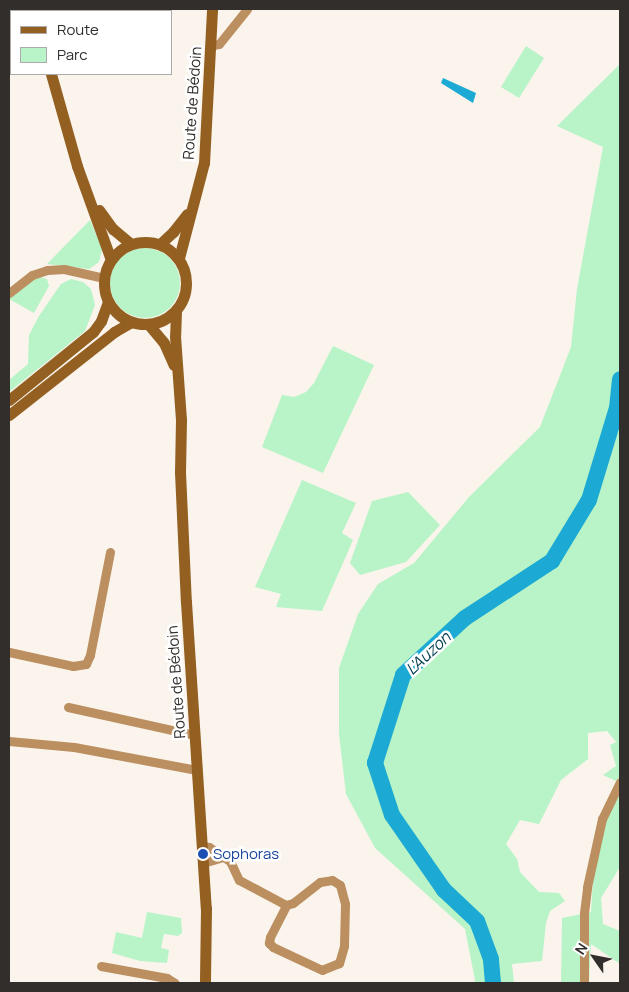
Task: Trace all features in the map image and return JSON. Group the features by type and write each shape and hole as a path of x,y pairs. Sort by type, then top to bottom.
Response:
{"main road":[{"name":"Route de Bédoin","path":"196,199 204,163 212,9"},
{"path":"51,75 75,160 111,260"},
{"path":"86,189 113,229 131,244"},
{"path":"160,244 183,221 196,199"},
{"path":"179,258 196,199"},
{"path":"145,241 160,244 179,258 187,279 183,301 176,311 164,320 149,324 131,322 114,310 108,302 104,290 104,278 111,260 120,250 131,244 145,241"},
{"path":"9,400 93,332 101,321 108,302"},
{"name":"Route de Bédoin","path":"176,311 178,379 182,420 181,516 206,908 205,983"},
{"path":"9,415 114,332 131,322"},
{"name":"Route de Bédoin","path":"149,324 164,343 178,379"}],"street":[{"path":"210,46 219,44 248,9"},
{"path":"9,293 32,275 47,270 64,269 104,278"},
{"path":"9,652 73,666 86,664 90,654 110,552"},
{"path":"68,707 194,736"},
{"path":"9,741 74,747 197,770"},
{"path":"584,983 584,914 587,886 602,819 620,782"},
{"path":"202,846 209,847 232,865 239,880 286,905 293,903 320,882 332,880 340,885 345,912 344,946 339,963 330,968 316,969 269,944 270,937 286,905"},
{"path":"203,863 223,857"},
{"path":"101,966 167,978 174,983"}],"green space":[{"path":"526,46 544,58 519,98 501,87"},
{"path":"620,64 620,776 616,781 603,775 616,766 610,745 616,742 607,731 588,733 588,759 561,780 539,824 520,820 506,844 517,859 520,872 539,892 559,893 565,901 550,911 546,923 542,961 512,964 514,983 474,983 465,929 375,848 346,794 339,734 339,668 358,614 378,584 414,563 469,497 540,427 571,347 577,289 603,147 557,126"},
{"path":"90,220 102,249 99,262 89,269 47,264"},
{"path":"145,248 158,251 170,258 177,270 180,283 177,296 170,308 158,315 145,318 132,315 120,308 113,296 110,283 113,270 120,258 132,251"},
{"path":"37,276 47,279 49,286 34,313 9,299"},
{"path":"71,279 83,282 91,289 95,305 85,331 9,392 9,380 28,364 29,335 39,316 61,284"},
{"path":"333,346 374,365 323,473 262,447 282,395 294,397 306,392 314,383"},
{"path":"302,480 356,503 342,533 353,540 322,611 276,607 281,594 255,587"},
{"path":"408,492 440,525 406,562 360,575 350,563 372,501"},
{"path":"620,794 620,867 601,898 603,924 620,931 620,964 591,944 589,983 561,983 562,918 591,912 594,864 609,805"},
{"path":"147,912 181,918 182,933 178,936 164,934 161,948 169,950 167,963 140,961 112,953 116,932 142,938"}],"water":[{"path":"443,78 476,93 473,103 441,83"}],"waterway":[{"name":"L'Auzon","path":"493,983 491,959 477,921 444,890 392,815 375,763 403,675 465,618 552,561 589,500 617,408 620,379"}],"place":[{"name":"Sophoras","path":"203,854"}]}
